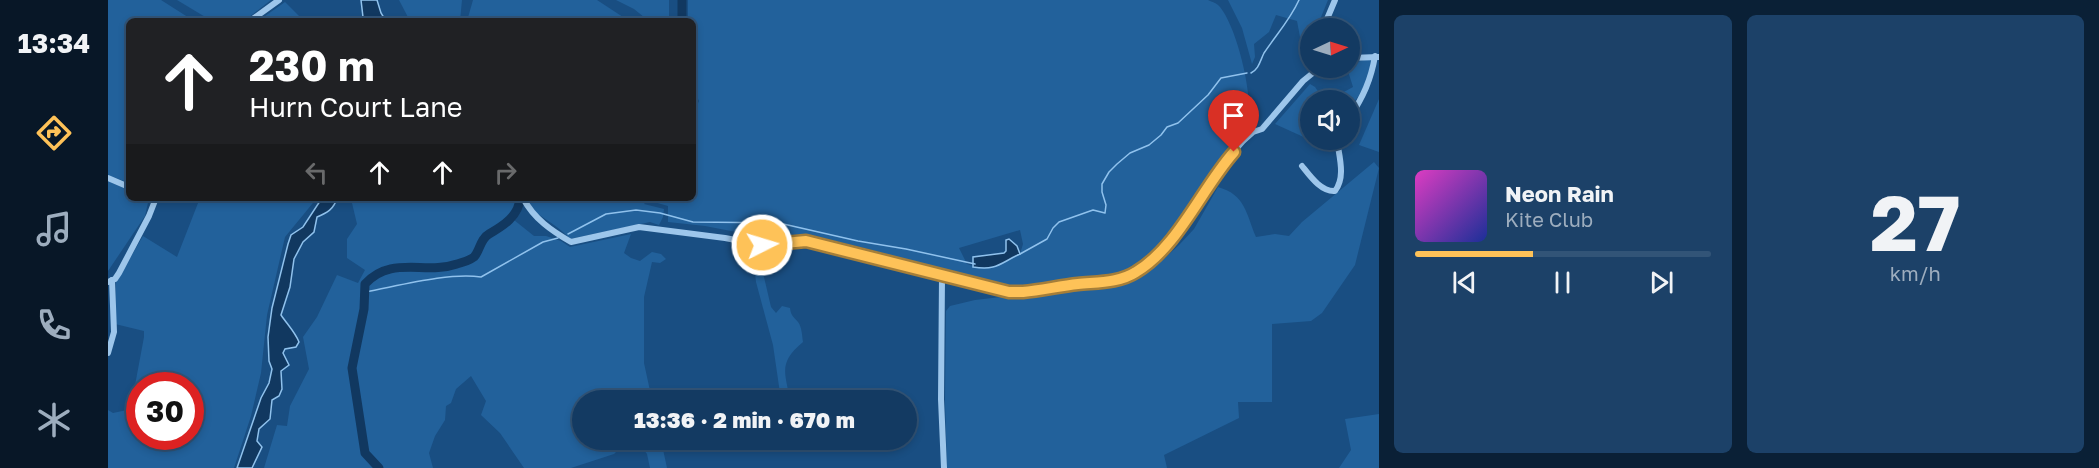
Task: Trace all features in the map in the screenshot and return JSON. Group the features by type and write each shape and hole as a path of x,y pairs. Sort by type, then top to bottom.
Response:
{"street":[{"path":"254,18 279,0"},
{"path":"1326,18 1335,0"},
{"path":"1360,57 1377,56 1371,78 1360,102"},
{"path":"525,201 528,207 549,229 571,242 639,227 762,245 806,241 1009,292 1114,280 1135,273 1158,255 1179,229 1221,166 1243,141 1253,132 1262,129 1306,78"},
{"path":"1302,166 1328,191 1335,191 1340,180 1339,150"},
{"path":"108,178 126,186"},
{"path":"108,353 114,333 110,281 119,273 155,201"},
{"path":"942,277 941,399 944,468"}],"shaded area":[{"path":"108,0 161,0 189,18 126,18 126,182 108,175"},
{"path":"177,0 271,0 248,18 207,18"},
{"path":"361,0 377,0 384,18 363,17"},
{"path":"399,0 462,0 460,18 408,18"},
{"path":"473,0 597,0 624,18 468,18"},
{"path":"616,0 669,0 669,18 645,18"},
{"path":"688,0 1208,0 1220,7 1233,32 1244,68 1249,121 1246,133 1231,145 1156,252 1133,270 1114,277 1076,280 1028,289 1009,288 807,234 762,237 705,226 668,222 668,206 653,201 696,201 696,108 699,101 696,94 696,18 688,18","holes":["1020,230 1023,244 1020,254 1000,264 983,268 967,264 959,248"]},
{"path":"1228,0 1328,0 1321,18 1300,18 1300,37 1297,21 1276,15 1269,32 1254,44 1255,57 1252,64 1242,28"},
{"path":"285,2 301,18 262,18"},
{"path":"1372,60 1360,94 1360,90 1347,90 1353,87 1350,78 1360,78 1360,61"},
{"path":"1310,84 1317,90 1305,90"},
{"path":"1300,95 1300,135 1275,124"},
{"path":"1379,99 1379,152 1360,145"},
{"path":"1374,162 1379,168 1355,265 1322,313 1311,321 1272,324 1272,402 1238,402 1239,418 1164,455 1167,468 947,468 946,311 950,306 975,300 1130,282 1164,259 1194,229 1218,187 1240,200 1256,237 1275,234 1289,236 1302,222"},
{"path":"108,181 126,189 126,201 148,201 145,216 108,271"},
{"path":"199,201 315,201 285,237 267,315 261,373 251,416 234,468 108,468 108,410 113,413 126,410 126,450 204,450 204,372 137,372 144,331 115,324 116,282 143,236 177,257"},
{"path":"320,201 336,201 330,210 317,217 314,232 303,242 294,259 290,287 281,315 299,342 296,347 285,349 283,353 289,365 281,371 282,389 279,396 272,400 270,419 259,429 257,441 262,447 252,468 237,468 261,398 269,383 272,369 269,361 268,337 272,308 288,244 291,235 303,227"},
{"path":"354,201 514,201 520,207 514,220 534,236 546,236 570,247 631,234 624,253 631,258 640,261 652,252 661,254 666,259 660,263 652,262 644,297 644,363 650,390 572,390 572,450 618,450 614,454 571,468 524,468 500,433 481,415 486,401 471,376 456,389 451,403 446,406 445,420 435,436 429,453 433,468 264,468 277,425 287,426 290,406 309,369 303,337 317,317 337,275 358,283 365,270 347,258 347,239 357,224 352,203"},
{"path":"523,201 646,201 644,204 664,209 659,225 650,222 570,239"},
{"path":"1009,239 1017,246 1020,254 993,267 973,267 973,257 1004,253 1006,240"},
{"path":"753,257 760,260 771,307 776,313 782,306 790,308 801,329 803,342 790,356 785,368 788,390 780,390 773,345 756,282"},
{"path":"1379,414 1379,468 1339,468 1351,450 1345,419"},
{"path":"644,450 663,450 667,468 650,468"}],"waterway":[{"path":"682,0 682,18"},
{"path":"1251,73 1258,67 1264,53 1299,0"},
{"path":"1020,254 1047,239 1059,222 1093,210 1105,213 1106,205 1102,184 1117,164 1130,153 1149,145 1167,127 1178,123 1208,95 1221,78 1247,73"},
{"path":"379,468 365,453 352,368 364,309 365,284 375,275 386,270 409,267 445,267 472,258 486,236 505,224 513,215 520,201"},
{"path":"568,234 606,214 636,210 660,213 693,222 779,223 975,264"},
{"path":"365,292 454,276 481,277 543,242 558,238"}],"route":[{"path":"762,245 806,241 1009,292 1114,280 1135,273 1158,255 1179,229 1221,166 1234,152"}]}
